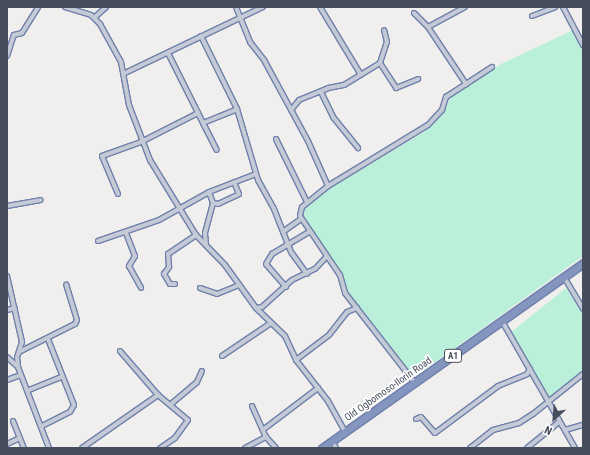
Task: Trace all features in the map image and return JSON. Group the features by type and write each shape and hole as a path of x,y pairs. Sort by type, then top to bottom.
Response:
{"highway":[{"name":"Old Ogbomoso-Ilorin Road","path":"322,448 564,276 582,265"}],"street":[{"path":"7,56 14,35 22,33 38,7"},
{"path":"65,7 95,17 125,73 124,87 141,142 196,235 239,284 256,308 285,336 296,360 318,388 345,432"},
{"path":"95,17 106,7"},
{"path":"236,7 250,42 291,110 328,186"},
{"path":"125,73 263,7"},
{"path":"320,7 361,75"},
{"path":"428,27 465,7"},
{"path":"532,16 555,7"},
{"path":"563,7 583,45"},
{"path":"414,13 428,27 466,84"},
{"path":"291,110 299,100 344,85 380,63 387,42 384,30"},
{"path":"201,36 237,109 256,174 284,231 288,245 307,274"},
{"path":"168,53 217,150"},
{"path":"380,63 396,88 418,79"},
{"path":"415,383 345,293 340,275 326,257 301,219 300,210 307,202 328,186 428,125 442,110 446,97 492,67"},
{"path":"321,92 333,117 358,148"},
{"path":"203,123 237,109"},
{"path":"118,194 102,156 141,142 198,113"},
{"path":"276,139 307,202"},
{"path":"98,241 126,233 182,210 209,192 256,174"},
{"path":"213,202 218,204 239,194 234,182"},
{"path":"206,245 206,233 213,202 209,192"},
{"path":"7,206 40,200"},
{"path":"284,231 301,219"},
{"path":"286,287 266,264 272,254 309,232"},
{"path":"126,233 135,256 129,266 141,288"},
{"path":"175,284 170,284 164,274 169,267 168,254 196,235"},
{"path":"256,308 262,307 286,287 307,274 326,257"},
{"path":"564,276 583,309"},
{"path":"7,277 22,342 19,352 18,367 29,390 49,448"},
{"path":"200,288 217,294 239,284"},
{"path":"19,352 48,339 76,320 66,285"},
{"path":"7,310 15,308"},
{"path":"296,360 328,334 344,315 357,308"},
{"path":"502,321 575,448"},
{"path":"222,356 271,323"},
{"path":"42,426 73,408 48,339"},
{"path":"120,351 158,394 186,416 188,423 175,438 160,448"},
{"path":"7,357 18,367"},
{"path":"416,419 421,417 435,433 498,386 527,374 530,369"},
{"path":"171,404 197,382 202,371"},
{"path":"470,448 493,430 519,423 583,374"},
{"path":"7,380 21,375"},
{"path":"29,390 62,376"},
{"path":"264,429 318,388"},
{"path":"82,448 158,394"},
{"path":"252,406 264,429 266,437 276,448"},
{"path":"13,420 24,448"},
{"path":"527,448 559,422"},
{"path":"565,430 583,425"},
{"path":"245,448 266,437"},
{"path":"7,444 20,438"},
{"path":"332,441 336,448"}],"green space":[{"path":"573,30 583,48 583,256 413,378 349,293 342,275 302,217 303,211 324,192 424,132 445,110 451,95 501,64"},
{"path":"566,288 583,315 583,372 548,399 510,333"}]}
